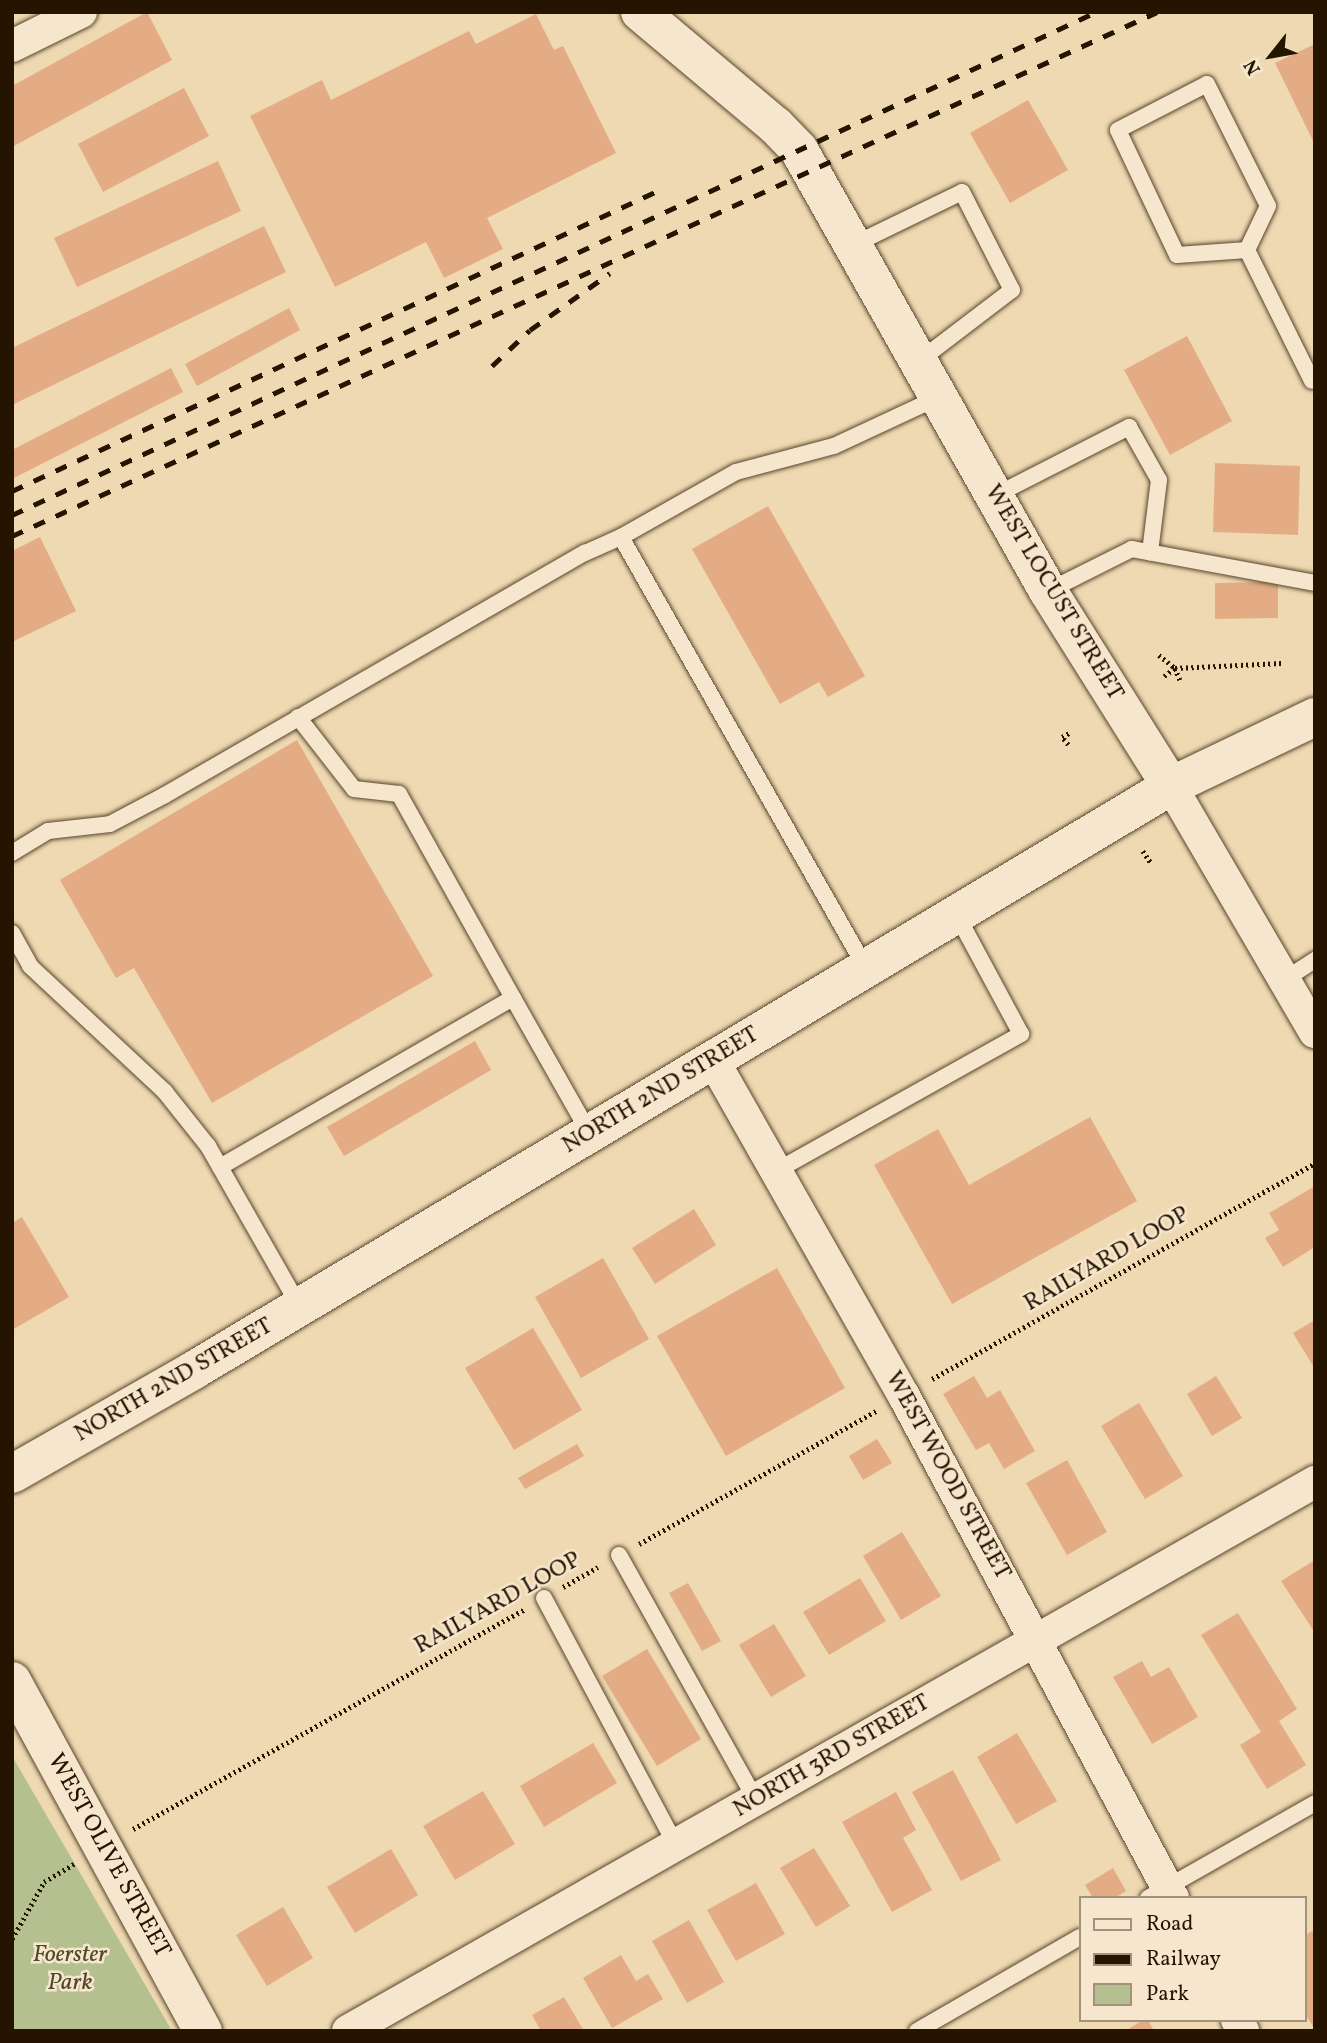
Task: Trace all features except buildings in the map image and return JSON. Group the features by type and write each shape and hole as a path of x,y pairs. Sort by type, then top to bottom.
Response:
{"main road":[{"name":"WEST LOCUST STREET","path":"640,12 776,126 799,150 920,360 1048,591 1171,786"},
{"name":"NORTH 2ND STREET","path":"12,1474 300,1307 1171,786 1315,717"},
{"name":"WEST OLIVE STREET","path":"12,1681 203,2031"}],"street":[{"path":"12,46 81,12"},
{"name":"WEST LOCUST STREET","path":"1171,786 1315,1032"},
{"name":"WEST WOOD STREET","path":"713,1060 904,1396 1037,1641 1163,1894"},
{"name":"NORTH 3RD STREET","path":"348,2031 1315,1482"}],"lane":[{"path":"1208,83 1268,206 1247,250 1177,256 1118,130 1208,83"},
{"path":"853,245 962,192 1012,289 920,360"},
{"path":"1247,250 1314,383"},
{"path":"12,853 48,831 110,824 585,553 621,537 736,472 834,446 939,397"},
{"path":"994,496 1129,427 1159,480 1150,552"},
{"path":"621,537 866,969"},
{"path":"1048,591 1132,549 1315,583"},
{"path":"298,717 354,789 399,794 590,1134"},
{"path":"776,1171 1021,1034 957,915"},
{"path":"12,933 30,966 165,1092 208,1146 300,1307"},
{"path":"1284,980 1315,960"},
{"path":"220,1167 513,998"},
{"path":"619,1555 756,1800"},
{"path":"544,1598 676,1845"},
{"path":"1163,1894 1315,1803"},
{"path":"917,2031 1078,1938"}],"path":[{"path":"1159,655 1175,668 1180,680"},
{"path":"1164,676 1175,668 1282,663"},
{"path":"1068,745 1062,737 1071,732"},
{"path":"1143,851 1151,863"},
{"name":"RAILYARD LOOP","path":"925,1383 1315,1163"},
{"name":"RAILYARD LOOP","path":"133,1829 880,1409"},
{"path":"12,1939 44,1882 70,1866"}],"green space":[{"name":"Foerster Park","path":"12,1756 172,2031 12,2031"}],"railway":[{"path":"12,515 1096,12"},
{"path":"12,536 1157,12"},
{"path":"12,491 657,191"},
{"path":"492,366 530,330 610,273"}]}
